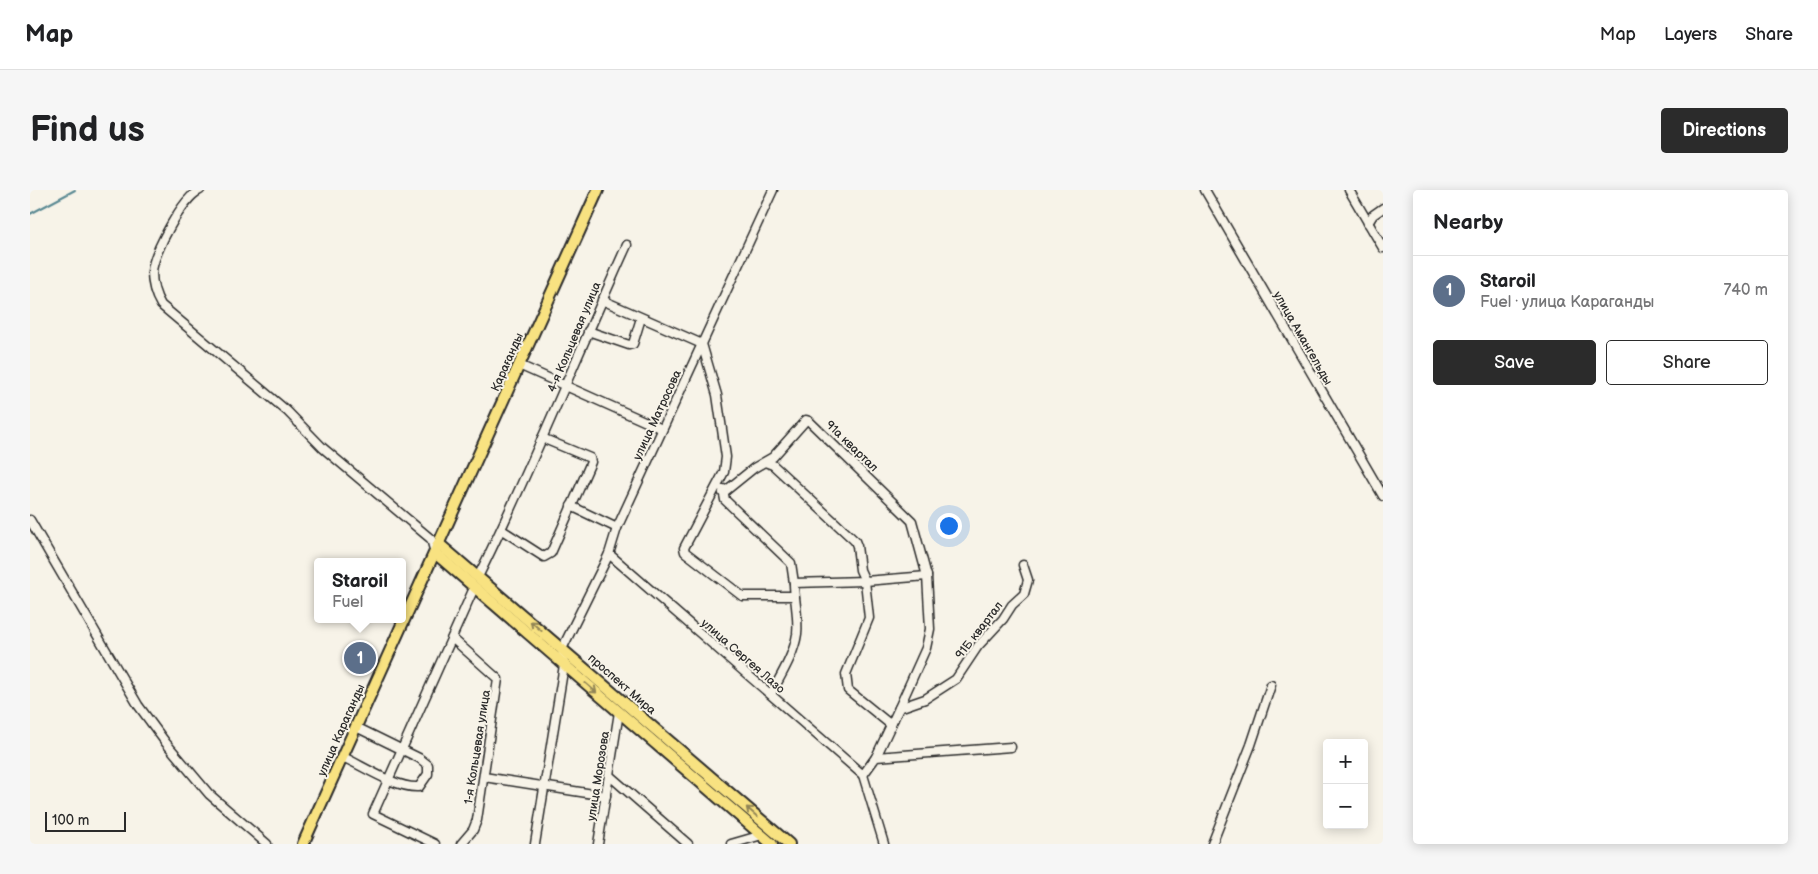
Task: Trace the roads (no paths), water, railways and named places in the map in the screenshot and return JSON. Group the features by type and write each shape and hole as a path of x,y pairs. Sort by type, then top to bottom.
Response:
{"main road":[{"name":"Қарағанды","path":"435,546 598,190"},
{"name":"проспект Мира","path":"435,546 478,577 789,844"},
{"name":"проспект Мира","path":"435,546 474,588 772,844"},
{"name":"улица Караганды","path":"406,612 435,546"},
{"name":"улица Караганды","path":"303,844 401,623"}],"street":[{"path":"200,190 190,197 182,208 154,258 153,286 161,306 287,411 323,448 401,512 435,546"},
{"name":"улица Матросова","path":"562,649 609,554 618,528 662,429 773,190"},
{"name":"улица Амангельды","path":"1205,190 1383,496"},
{"path":"1349,190 1383,248"},
{"path":"1368,223 1383,208"},
{"name":"4-я Кольцевая улица","path":"478,577 502,530 627,245"},
{"path":"602,300 702,344 716,395 723,430 726,457 722,493 725,500 791,563 797,628 795,643 789,660 771,694"},
{"path":"588,331 629,345 633,344 641,318"},
{"path":"519,365 662,429"},
{"name":"91а квартал","path":"765,462 781,450 806,420 810,420 912,521 927,576"},
{"path":"502,530 544,557 551,553 590,462 590,458 542,438"},
{"path":"722,493 765,462 773,465 855,541 860,570 865,581 868,618 846,674 848,690 891,725"},
{"path":"724,472 684,548 684,552 742,596 794,596"},
{"path":"571,506 618,528"},
{"path":"30,520 138,705 166,743 209,794 267,844"},
{"name":"улица Сергея Лазо","path":"609,554 863,775"},
{"name":"91Б квартал","path":"899,708 925,699 956,679 978,646 1003,619 1012,605 1024,594 1028,580 1023,565"},
{"path":"794,583 865,581 927,576 930,629 926,648 876,757 863,775 884,844"},
{"path":"436,844 373,814 474,588"},
{"name":"1-я Кольцевая улица","path":"452,638 498,680 475,825 461,844"},
{"path":"535,844 564,665 562,649"},
{"path":"1212,844 1251,745 1271,685"},
{"name":"улица Морозова","path":"599,840 619,712"},
{"path":"343,756 389,779 411,787 419,787 428,774 428,765 419,758 356,727"},
{"path":"876,757 1011,747"},
{"path":"610,776 688,844"},
{"path":"484,777 606,796"},
{"path":"731,844 762,835"},
{"path":"599,840 608,844"}],"waterway":[{"path":"30,214 75,190"}],"place":[{"name":"Staroil","path":"360,658"}]}
